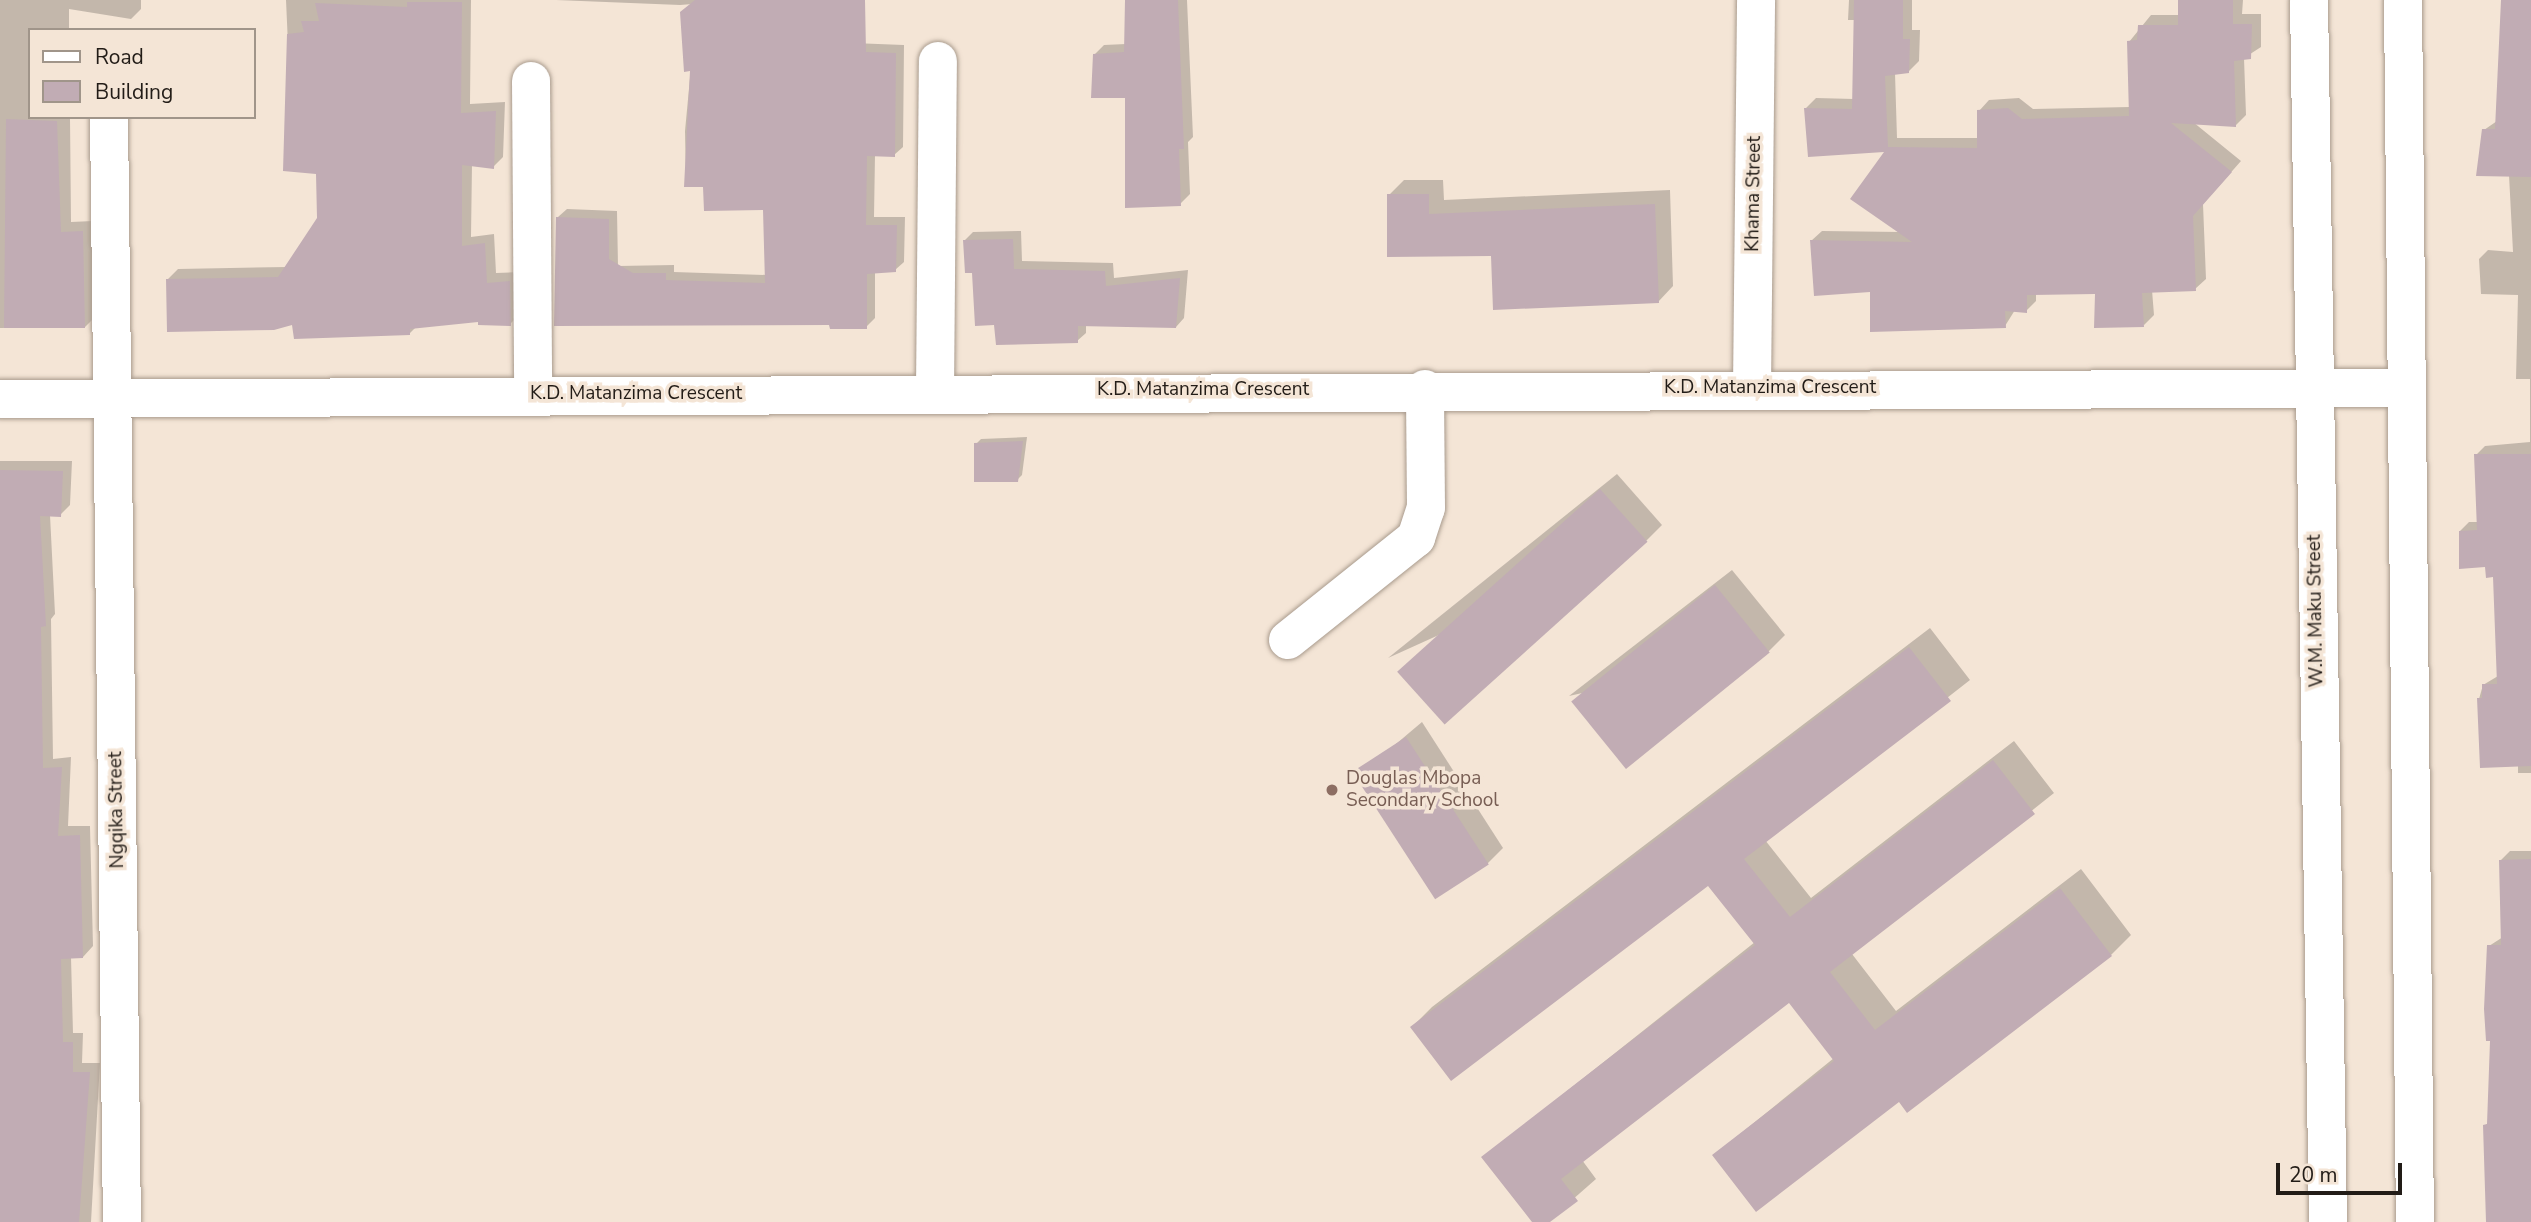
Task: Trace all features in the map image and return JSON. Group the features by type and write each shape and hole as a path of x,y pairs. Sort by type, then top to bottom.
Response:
{"street":[{"name":"Khama Street","path":"1752,388 1755,0"},
{"name":"W.M. Maku Street","path":"2309,0 2312,388 2328,1222"},
{"path":"2403,0 2415,1222"},
{"path":"935,392 938,61"},
{"path":"531,81 533,395"},
{"name":"Ngqika Street","path":"109,119 122,1222"},
{"name":"K.D. Matanzima Crescent","path":"0,399 1425,389 2406,388"},
{"path":"1288,640 1416,538 1426,508 1425,389"}],"building":[{"path":"695,0 865,0 866,52 896,53 895,157 867,156 866,225 897,225 896,272 867,274 867,329 830,329 829,325 554,326 556,217 609,219 609,259 633,273 666,273 666,280 765,283 763,210 704,211 703,187 684,187 690,71 684,72 680,12"},
{"path":"1125,0 1178,0 1184,149 1179,149 1181,206 1125,208 1125,98 1091,98 1093,54 1124,52"},
{"path":"1854,0 1903,0 1903,39 1910,39 1909,73 1885,76 1888,147 1977,148 1977,110 2008,108 2022,119 2129,116 2127,41 2137,40 2138,25 2178,25 2178,0 2233,0 2233,24 2252,24 2251,59 2234,61 2236,127 2171,123 2232,172 2193,216 2196,291 2142,293 2144,327 2094,328 2095,294 2027,295 2027,313 2005,311 2006,328 1870,332 1870,292 1814,296 1810,240 1912,242 1850,199 1884,152 1808,157 1804,108 1852,109"},
{"path":"2501,0 2531,0 2531,177 2476,176 2482,129 2495,129"},
{"path":"407,2 462,2 461,113 496,111 494,169 462,165 462,246 485,243 487,283 510,281 511,326 478,325 478,322 410,329 410,335 294,339 292,325 274,330 167,332 166,279 278,277 317,218 316,174 283,171 287,34 304,32 301,21 319,21 315,3 407,7"},
{"path":"6,119 57,121 61,232 83,231 85,328 4,328"},
{"path":"1387,194 1429,194 1429,214 1655,204 1659,303 1493,310 1491,256 1387,257"},
{"path":"1013,239 1014,269 1105,271 1106,286 1180,278 1176,328 1078,326 1078,343 996,345 994,325 975,326 972,273 965,273 963,240"},
{"path":"1023,441 1018,482 974,482 974,443"},
{"path":"2474,454 2531,454 2531,766 2480,768 2477,698 2482,698 2482,684 2497,684 2493,577 2486,578 2485,567 2459,569 2459,531 2477,530"},
{"path":"0,470 63,471 61,517 40,516 46,626 41,627 43,768 62,767 58,836 80,835 83,958 61,959 63,1042 73,1042 73,1072 90,1072 79,1222 0,1222"},
{"path":"1600,489 1648,542 1445,724 1397,672"},
{"path":"1715,585 1770,653 1626,769 1571,701"},
{"path":"1909,647 1951,701 1744,859 1790,917 1993,760 2035,814 1830,972 1875,1030 2060,888 2112,956 1907,1113 1899,1102 1756,1212 1712,1155 1834,1061 1789,1003 1561,1179 1578,1201 1550,1222 1532,1222 1481,1157 1755,945 1708,886 1451,1081 1410,1027"},
{"path":"1406,737 1489,864 1435,899 1352,772"},
{"path":"2531,859 2531,1222 2486,1222 2483,1125 2487,1124 2490,1041 2486,1041 2484,1009 2487,945 2501,945 2499,860"}],"place":[{"name":"Douglas Mbopa Secondary School","path":"1332,790"}]}
